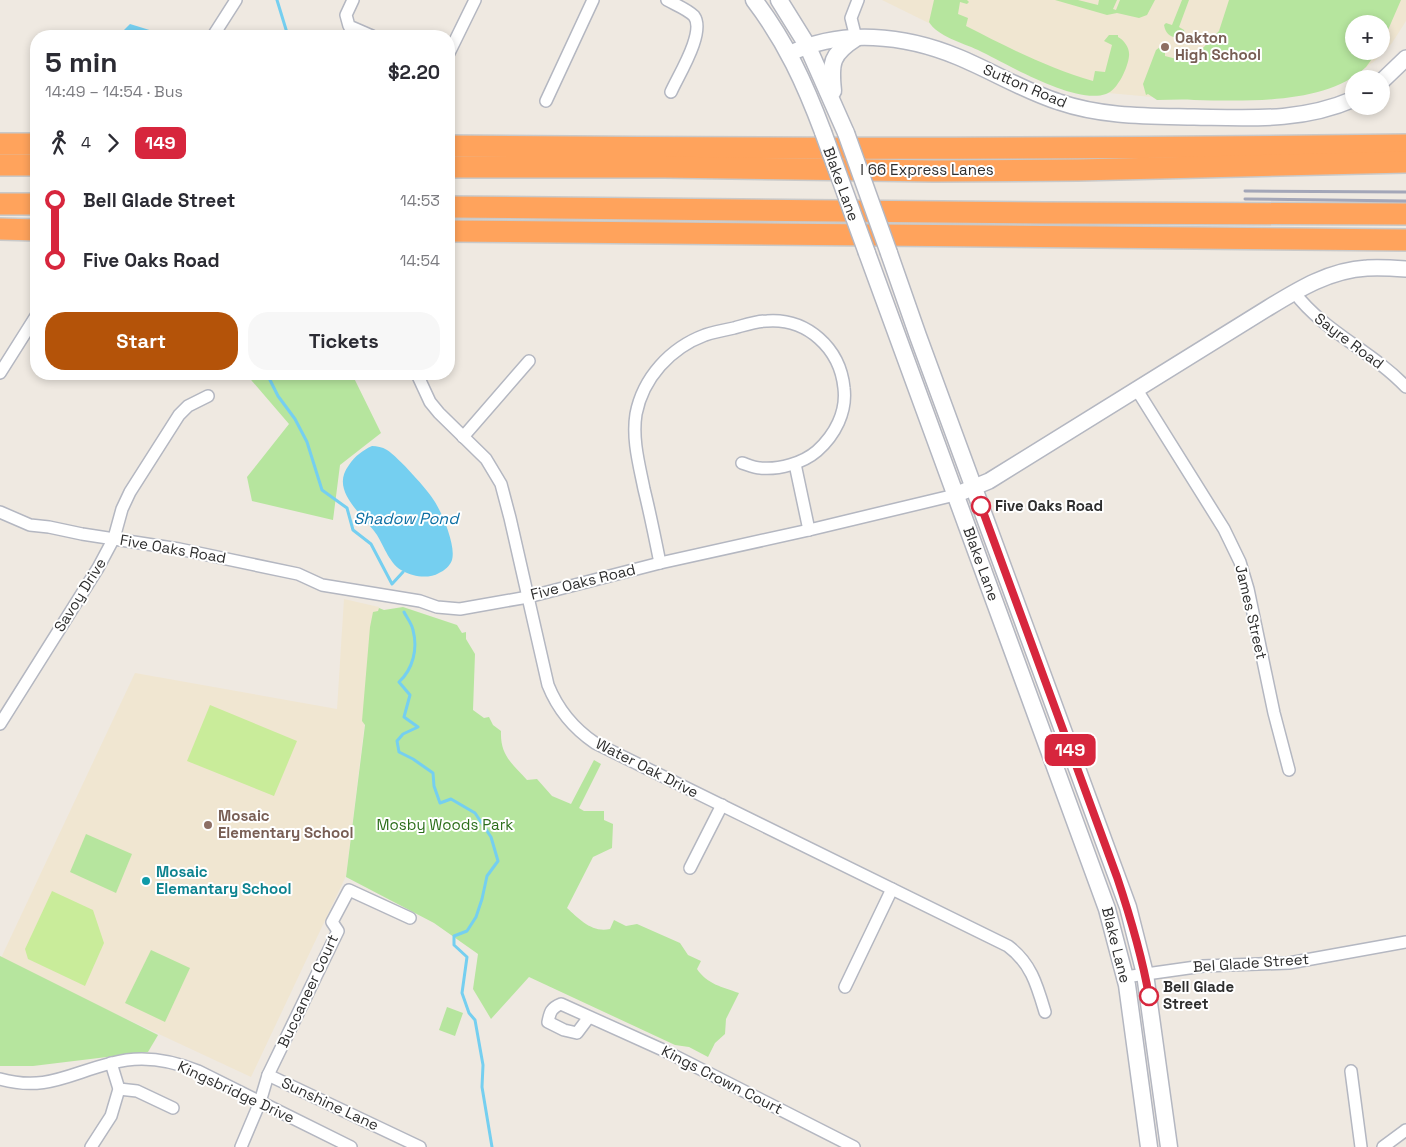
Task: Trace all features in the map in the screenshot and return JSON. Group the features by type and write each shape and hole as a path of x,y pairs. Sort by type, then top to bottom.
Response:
{"highway":[{"path":"1375,145 1406,132"},
{"path":"0,144 30,144"},
{"path":"455,146 922,149 1406,145"},
{"name":"I 66 Express Lanes","path":"455,167 665,167 934,171 1078,170 1406,162"},
{"path":"0,165 30,165"},
{"path":"0,204 30,204"},
{"path":"455,207 1044,213 1406,214"},
{"path":"0,230 30,230"},
{"path":"455,231 1406,240"}],"main road":[{"name":"Blake Lane","path":"754,0 778,33 790,54 823,132 1096,876 1114,930 1125,977 1149,1147"},
{"name":"Blake Lane","path":"779,0 807,45 846,133 974,489 1128,907 1145,974 1169,1147"},
{"path":"835,106 832,64 834,56 856,38"}],"street":[{"path":"217,30 236,0"},
{"path":"353,0 346,15 349,26 358,30"},
{"path":"455,41 475,0"},
{"path":"546,101 594,0"},
{"path":"667,0 687,10 695,18 698,27 696,39 671,92"},
{"path":"856,38 851,18 858,0"},
{"name":"Sutton Road","path":"790,54 807,45 828,40 886,38 930,47 960,58 1059,102 1117,115 1230,118 1292,117 1326,110 1345,102"},
{"path":"1390,75 1404,63"},
{"name":"Five Oaks Road","path":"0,512 30,525 180,549 298,574 322,585 420,601 437,607 460,609 528,596 974,489 1294,292 1326,277 1350,270 1368,268 1406,269"},
{"name":"Sayre Road","path":"1294,292 1316,317 1367,352 1406,387"},
{"path":"660,563 636,452 635,424 639,403 648,383 660,365 676,350 706,334 768,321 790,322 810,331 822,340 834,354 841,371 845,391 843,409 836,428 824,445 814,454 795,464 774,468 759,468 742,463"},
{"path":"0,373 30,326"},
{"path":"464,437 529,361"},
{"name":"Water Oak Drive","path":"420,380 430,402 486,459 501,484 548,685 557,705 574,727 596,743 1002,942 1025,962 1034,976 1045,1012"},
{"name":"James Street","path":"1137,390 1224,529 1240,562 1248,589 1274,713 1289,770"},
{"name":"Savoy Drive","path":"0,724 98,568 114,538 122,509 130,492 179,415 188,406 208,396"},
{"path":"795,464 809,530"},
{"path":"690,868 722,805"},
{"path":"845,987 892,889"},
{"name":"Buccaneer Court","path":"241,1147 260,1102 268,1075 338,931 332,922 350,890 410,918"},
{"name":"Bel Glade Street","path":"1125,977 1203,966 1289,963 1406,942"},
{"name":"Kings Crown Court","path":"589,1017 663,1050 854,1147"},
{"name":"Kingsbridge Drive","path":"0,1079 34,1084 52,1082 111,1063 132,1060 177,1063 198,1071 351,1147"},
{"path":"91,1147 112,1116 119,1089 111,1063"},
{"path":"1351,1071 1361,1147"},
{"name":"Sunshine Lane","path":"268,1075 420,1147"},
{"path":"119,1089 137,1091 172,1108"},
{"path":"1383,1147 1406,1130"}],"shaded area":[{"name":"Oakton High School","path":"882,0 1406,0 1406,21 1390,45 1390,15 1345,15 1345,60 1376,60 1362,70 1345,70 1345,80 1339,83 1152,97 1108,93 1083,88 1016,66"},
{"name":"Mosaic Elementary School","path":"344,599 379,607 346,876 251,1077 0,960 135,673 337,709"}],"green space":[{"path":"934,0 967,0 969,2 967,4 960,2 958,14 968,18 966,26 1044,63 1093,81 1095,71 1105,72 1112,45 1104,41 1109,35 1118,35 1129,50 1127,66 1115,88 1106,94 1093,96 1060,89 951,39 938,31 929,22"},
{"path":"1055,0 1078,0 1098,5 1099,0 1117,0 1113,9 1116,10 1120,0 1155,0 1147,15 1139,18 1117,13 1107,15"},
{"path":"1182,0 1189,0 1179,27 1185,33 1175,37 1169,35 1164,25 1166,23 1172,25"},
{"path":"1229,0 1401,0 1390,25 1390,15 1345,15 1345,60 1371,60 1362,70 1345,70 1345,81 1329,88 1284,98 1237,101 1157,100 1148,94 1146,95 1143,84 1156,50 1160,47 1165,47 1165,56 1188,62 1191,55 1198,57 1202,49 1219,31"},
{"path":"251,380 355,380 381,433 340,465 333,520 252,501 247,477 289,424"},
{"name":"Mosby Woods Park","path":"403,607 457,625 462,633 466,632 466,639 475,654 473,710 484,718 489,717 493,725 501,731 501,740 505,753 512,764 527,780 537,779 552,796 571,804 594,760 601,764 579,808 584,811 604,811 604,820 613,824 612,848 593,857 567,908 586,924 597,929 610,929 614,920 626,926 637,924 680,943 688,955 701,961 697,969 705,978 739,993 726,1019 725,1034 715,1043 708,1057 689,1047 675,1045 529,977 491,1019 473,989 478,954 434,923 346,877 365,725 362,721 373,612 378,611 379,608 384,610"},
{"path":"210,705 297,741 274,796 187,761"},
{"path":"86,834 132,854 116,893 70,872"},
{"path":"52,891 93,910 104,943 85,986 28,959 25,949"},
{"path":"151,950 190,968 165,1022 125,1003"},
{"path":"0,956 158,1035 148,1052 33,1066 0,1066"},
{"path":"447,1007 463,1013 455,1036 439,1030"}],"water":[{"path":"130,24 150,30 124,30"},
{"name":"Shadow Pond","path":"372,446 385,449 398,459 426,490 438,508 448,531 453,554 450,564 441,572 431,576 416,576 398,568 391,560 377,535 345,493 344,475 349,465 365,449"}],"waterway":[{"path":"277,0 286,30"},
{"path":"270,380 307,442 322,490 347,508 353,530 371,544 392,584 403,572"},
{"path":"404,612 411,623 415,644 411,665 399,682 410,695 404,717 418,727 403,734 397,741 399,752 433,773 434,786 440,803 451,799 475,813 491,837 498,861 487,876 476,917 467,931 454,936 454,945 467,957 462,993 469,1013 475,1020 483,1065 482,1087 492,1147"}],"railway":[{"path":"1245,191 1406,192"},
{"path":"1245,199 1406,201"}],"bus line":[{"name":"149","path":"981,506 1128,907 1149,996"}],"place":[{"name":"Oakton High School","path":"1165,47"},
{"name":"Five Oaks Road","path":"981,506"},
{"name":"Mosaic Elementary School","path":"208,825"},
{"name":"Mosaic Elemantary School","path":"146,881"},
{"name":"Bell Glade Street","path":"1149,996"}]}
